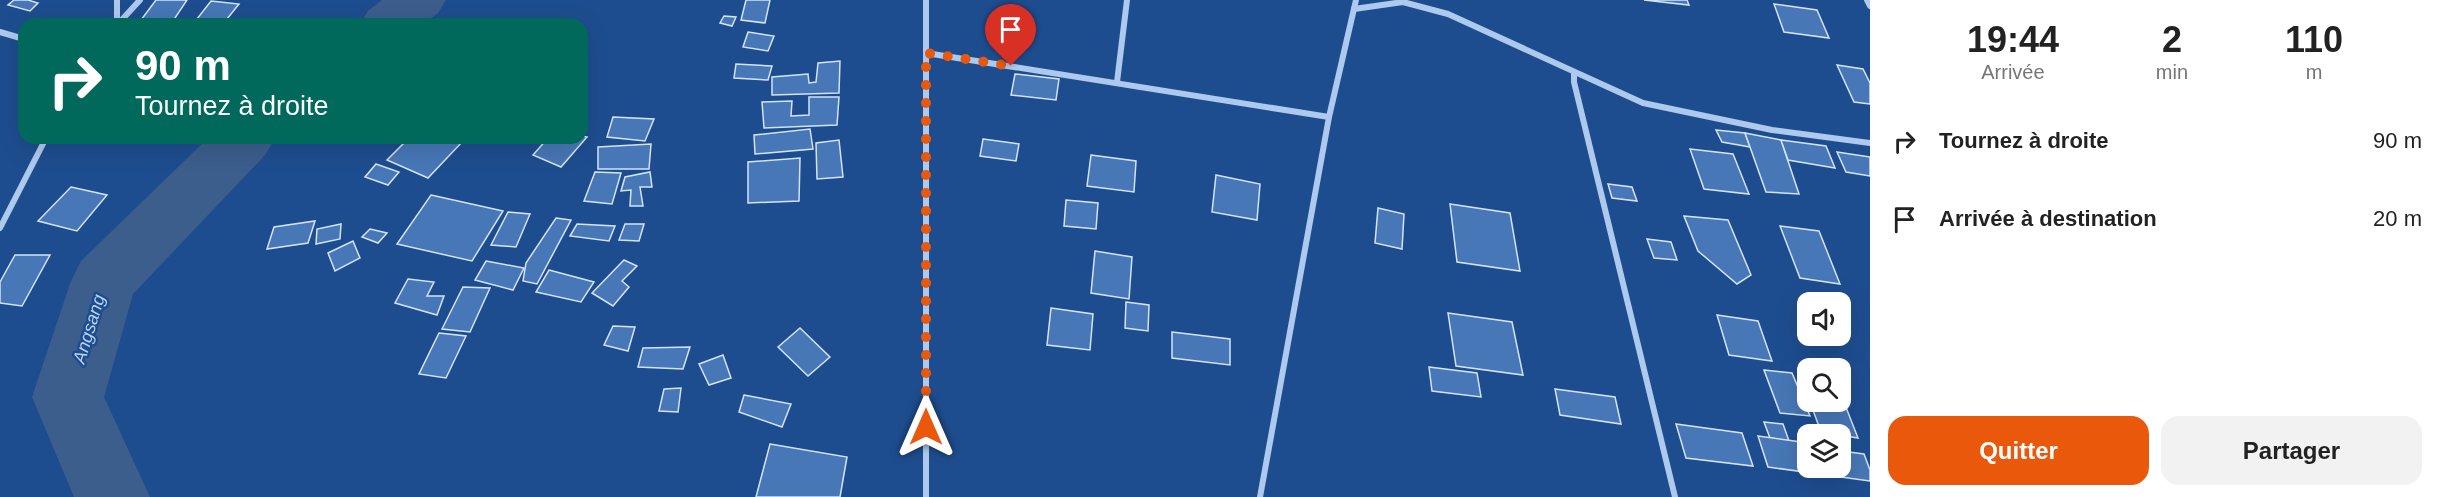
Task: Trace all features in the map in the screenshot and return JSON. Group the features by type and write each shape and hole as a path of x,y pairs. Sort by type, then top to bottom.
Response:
{"street":[{"path":"117,0 118,18"},
{"path":"124,18 140,0"},
{"path":"926,0 926,497"},
{"path":"1117,82 1127,0"},
{"path":"1260,497 1329,117 1356,0"},
{"path":"1867,0 1870,6"},
{"path":"1354,9 1402,2 1448,14 1643,103 1772,129 1870,143"},
{"path":"0,32 18,37"},
{"path":"926,53 1329,117"},
{"path":"1574,73 1574,82 1676,497"},
{"path":"0,228 43,144"}],"building":[{"path":"14,0 38,3 30,11 8,5"},
{"path":"156,0 187,0 175,18 142,18"},
{"path":"746,0 770,0 765,23 741,20"},
{"path":"1644,0 1687,0 1689,5"},
{"path":"211,1 239,4 228,18 198,18"},
{"path":"1774,4 1817,10 1829,38 1784,32"},
{"path":"724,16 736,17 732,26 720,23"},
{"path":"748,32 774,36 768,51 743,47"},
{"path":"840,61 839,93 772,95 772,77 808,74 809,83 816,82 818,63"},
{"path":"736,64 772,66 768,80 734,78"},
{"path":"1837,65 1863,69 1870,83 1870,104 1854,102"},
{"path":"1015,74 1059,79 1056,100 1011,95"},
{"path":"809,97 839,97 837,125 764,128 762,102 792,101 791,116 809,115"},
{"path":"613,117 654,119 645,141 607,137"},
{"path":"810,129 813,149 755,154 754,135"},
{"path":"1716,130 1745,133 1750,147 1722,142"},
{"path":"1745,133 1781,140 1799,194 1766,192"},
{"path":"983,139 1019,144 1016,161 980,156"},
{"path":"839,140 843,177 817,179 816,143"},
{"path":"1781,140 1826,146 1835,168 1788,160"},
{"path":"403,144 460,144 428,178 387,160"},
{"path":"543,144 581,144 561,167 533,155"},
{"path":"651,144 649,169 598,169 598,147"},
{"path":"1690,149 1733,154 1749,194 1704,189"},
{"path":"1837,152 1870,157 1870,176 1846,172"},
{"path":"1091,155 1136,161 1134,192 1087,186"},
{"path":"800,158 799,201 748,203 748,162"},
{"path":"376,164 399,172 388,185 365,177"},
{"path":"595,172 621,173 612,204 584,201"},
{"path":"650,172 652,187 640,187 643,206 630,206 631,190 621,191 625,177"},
{"path":"1216,175 1260,184 1257,220 1212,212"},
{"path":"1608,184 1632,187 1637,201 1612,198"},
{"path":"71,187 107,195 77,231 38,221"},
{"path":"431,195 503,211 472,261 397,244"},
{"path":"1066,200 1098,203 1096,229 1064,226"},
{"path":"1450,204 1510,213 1520,271 1457,262"},
{"path":"1378,208 1404,214 1402,249 1375,243"},
{"path":"508,212 530,214 516,247 491,245"},
{"path":"1684,216 1728,220 1751,275 1737,284 1698,251"},
{"path":"556,218 571,220 537,284 523,281 526,263"},
{"path":"315,221 308,243 267,249 274,227"},
{"path":"341,224 340,239 316,244 317,229"},
{"path":"577,224 615,226 609,241 570,236"},
{"path":"625,224 644,224 639,241 619,240"},
{"path":"1780,226 1819,231 1840,284 1800,278"},
{"path":"370,229 387,233 378,243 362,237"},
{"path":"1647,239 1671,242 1677,260 1654,258"},
{"path":"353,241 360,258 335,271 328,253"},
{"path":"1095,251 1132,257 1129,299 1091,293"},
{"path":"15,255 50,255 22,306 0,303 0,282"},
{"path":"624,260 637,266 622,281 629,287 613,306 592,293"},
{"path":"486,261 524,268 513,290 475,280"},
{"path":"549,270 594,282 581,302 536,292"},
{"path":"408,279 434,282 427,296 444,296 437,315 395,303"},
{"path":"463,287 490,288 470,332 442,329"},
{"path":"1126,302 1149,305 1148,331 1125,328"},
{"path":"1051,308 1093,314 1090,350 1047,345"},
{"path":"1448,313 1512,322 1523,375 1456,366"},
{"path":"1717,315 1758,321 1772,361 1729,355"},
{"path":"613,326 635,327 628,351 604,345"},
{"path":"800,328 830,357 808,376 778,347"},
{"path":"1172,332 1230,339 1230,365 1172,358"},
{"path":"439,333 466,336 446,378 419,374"},
{"path":"690,347 683,369 638,367 643,348"},
{"path":"723,355 731,378 709,385 699,364"},
{"path":"1429,367 1477,373 1481,397 1432,391"},
{"path":"1764,370 1792,373 1797,385 1797,412 1808,412 1810,416 1780,413"},
{"path":"681,388 678,412 659,411 664,389"},
{"path":"1555,389 1615,397 1621,424 1560,415"},
{"path":"744,395 791,404 782,427 739,412"},
{"path":"1814,412 1848,412 1858,438 1851,437 1851,424 1818,424"},
{"path":"1764,422 1783,424 1789,441 1770,438"},
{"path":"1676,424 1742,433 1753,466 1686,458"},
{"path":"1758,436 1797,441 1797,471 1768,467"},
{"path":"770,444 847,457 840,497 756,497"},
{"path":"1851,452 1864,454 1870,470 1870,481 1848,478 1851,478"}],"waterway":[{"name":"Angsang","path":"395,18 419,0"},
{"name":"Angsang","path":"112,497 68,397 104,281 239,144"}],"route":[{"path":"926,427 926,53 1011,66"}]}
